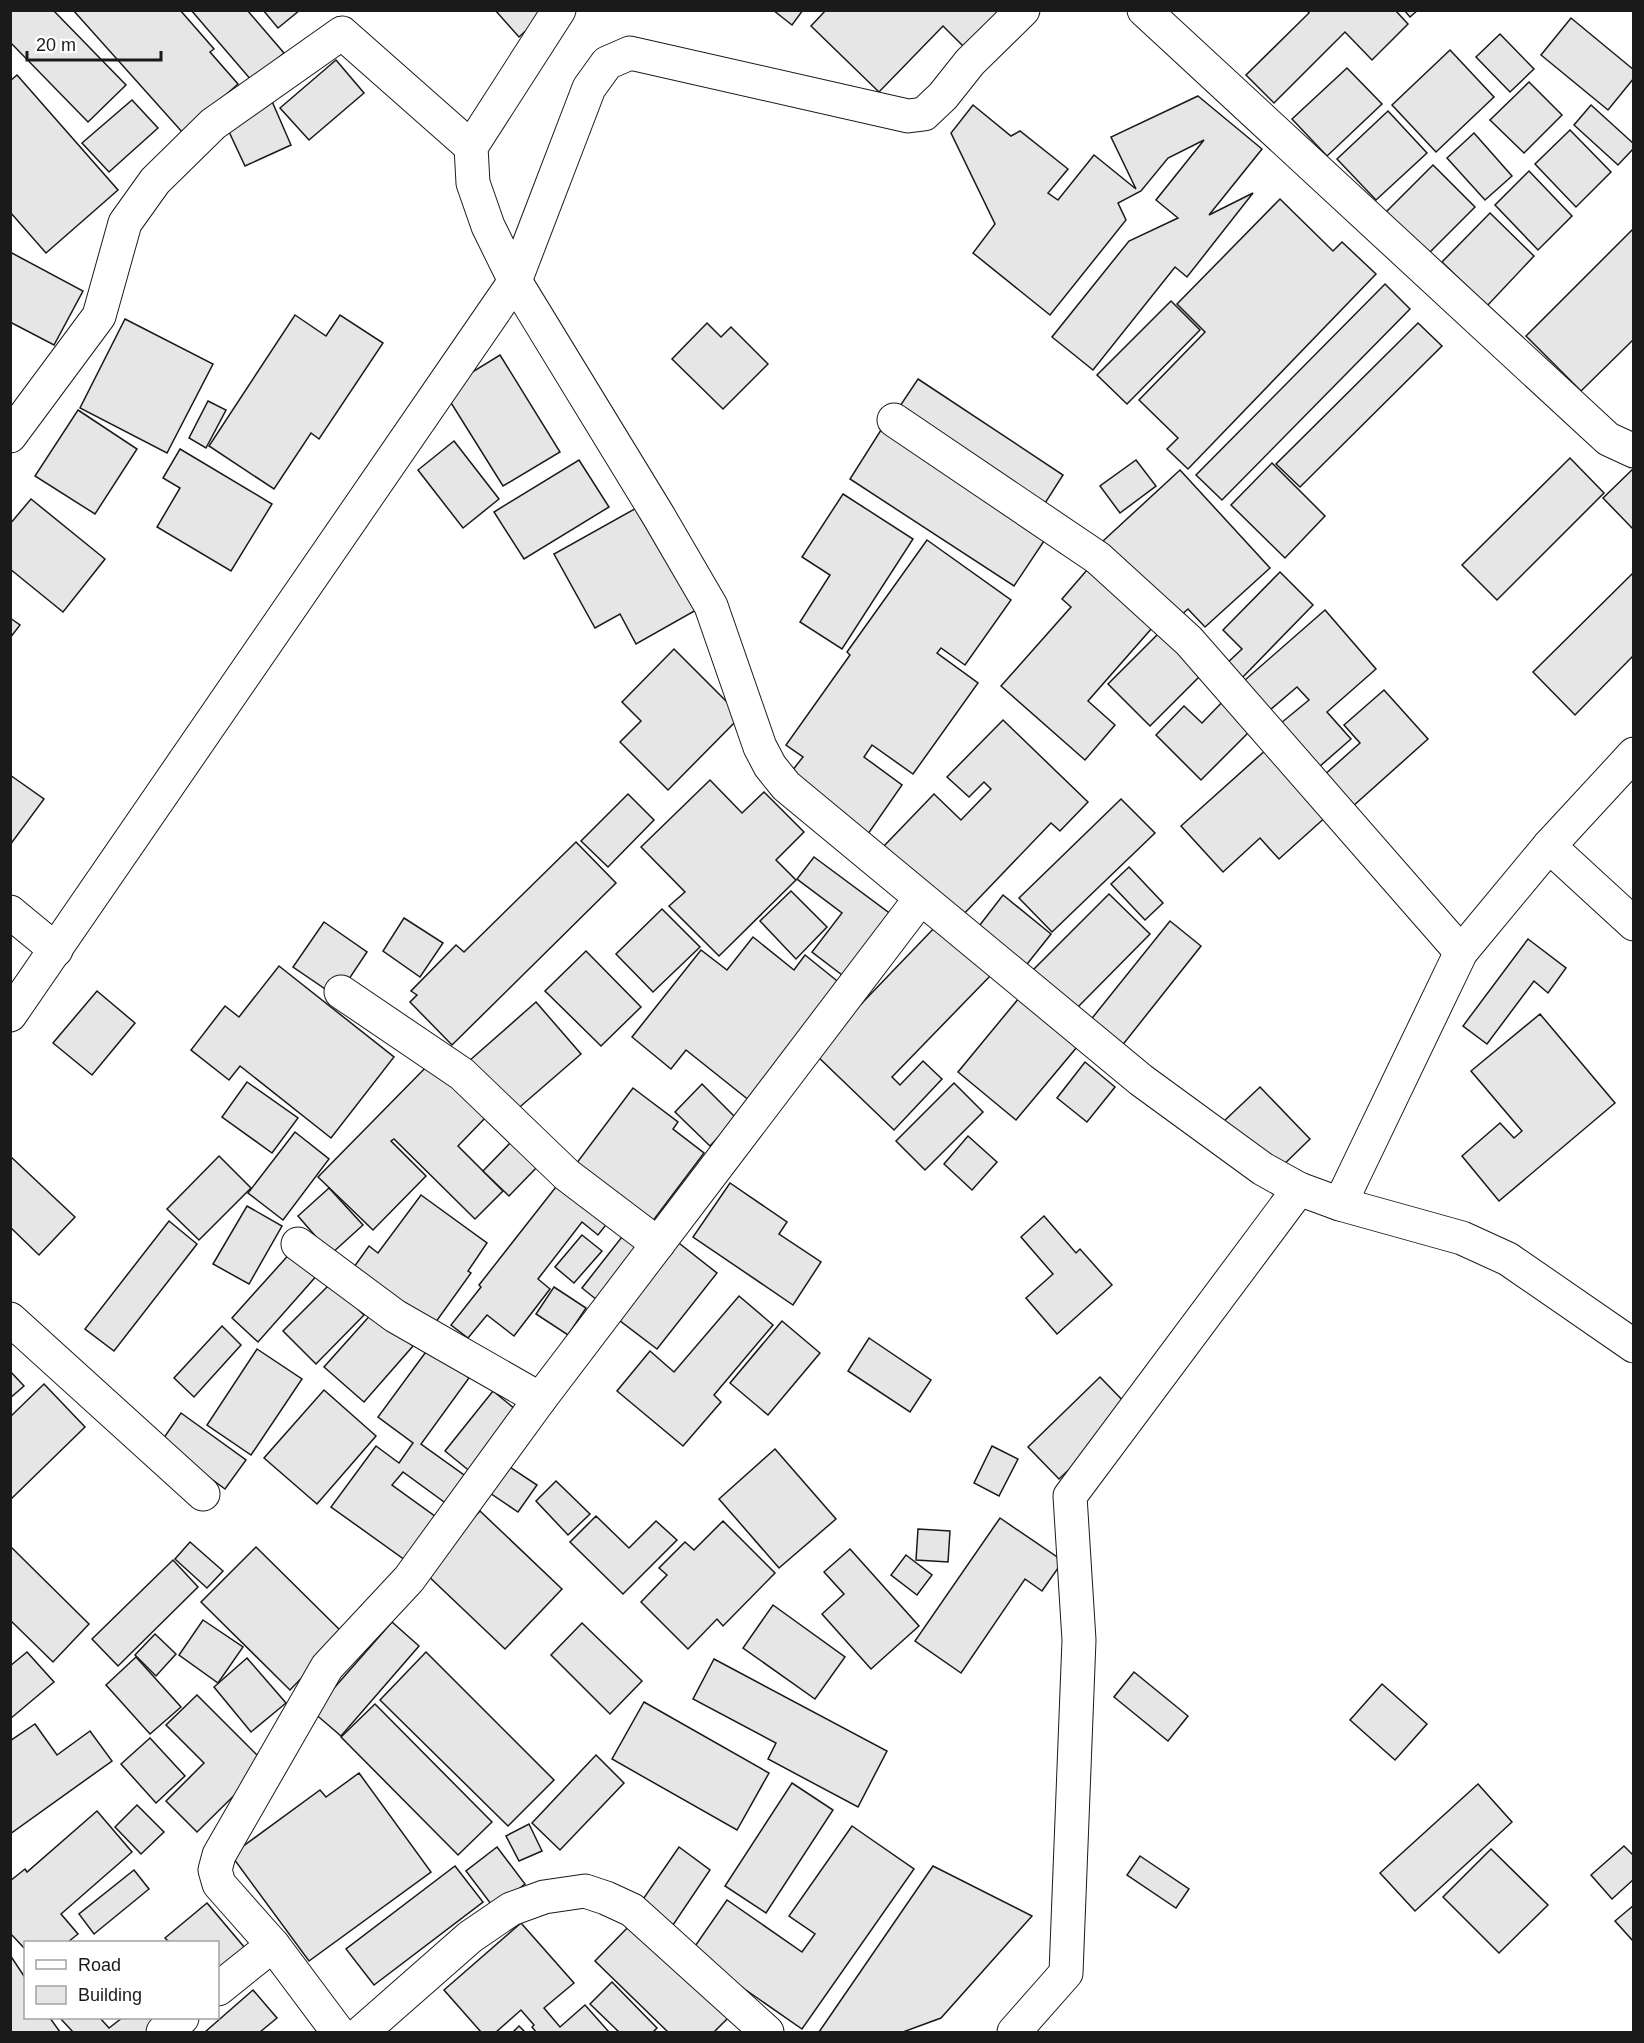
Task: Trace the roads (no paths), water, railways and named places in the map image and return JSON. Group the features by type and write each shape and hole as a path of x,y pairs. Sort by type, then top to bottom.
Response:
{"street":[{"path":"559,10 471,147 473,183 488,226 515,281 711,606 760,747 786,786 1141,1080 1263,1169 1299,1189 1340,1204 1462,1238 1508,1258 1634,1346"},
{"path":"10,1015 515,281 589,87 607,63 630,53 908,116 924,114 943,96 970,62 1023,10"},
{"path":"1144,10 1608,439 1634,451"},
{"path":"10,436 99,316 125,223 155,181 213,124 342,33 471,147"},
{"path":"894,420 1098,558 1189,641 1461,952"},
{"path":"1340,1204 1461,952 1549,846 1634,754"},
{"path":"1549,846 1634,924"},
{"path":"338,2032 273,1945 219,1884 215,1870 219,1855 327,1667 409,1579 540,1399 920,898"},
{"path":"10,912 56,950"},
{"path":"341,992 462,1074 567,1175 658,1244"},
{"path":"1014,2032 1066,1973 1079,1640 1070,1496 1299,1189"},
{"path":"298,1244 395,1316 540,1399"},
{"path":"10,1319 203,1494"},
{"path":"362,2032 470,1937 511,1909 544,1897 585,1891 632,1910 767,2032"},
{"path":"219,1988 273,1945"},
{"path":"163,2032 181,2019"}]}
